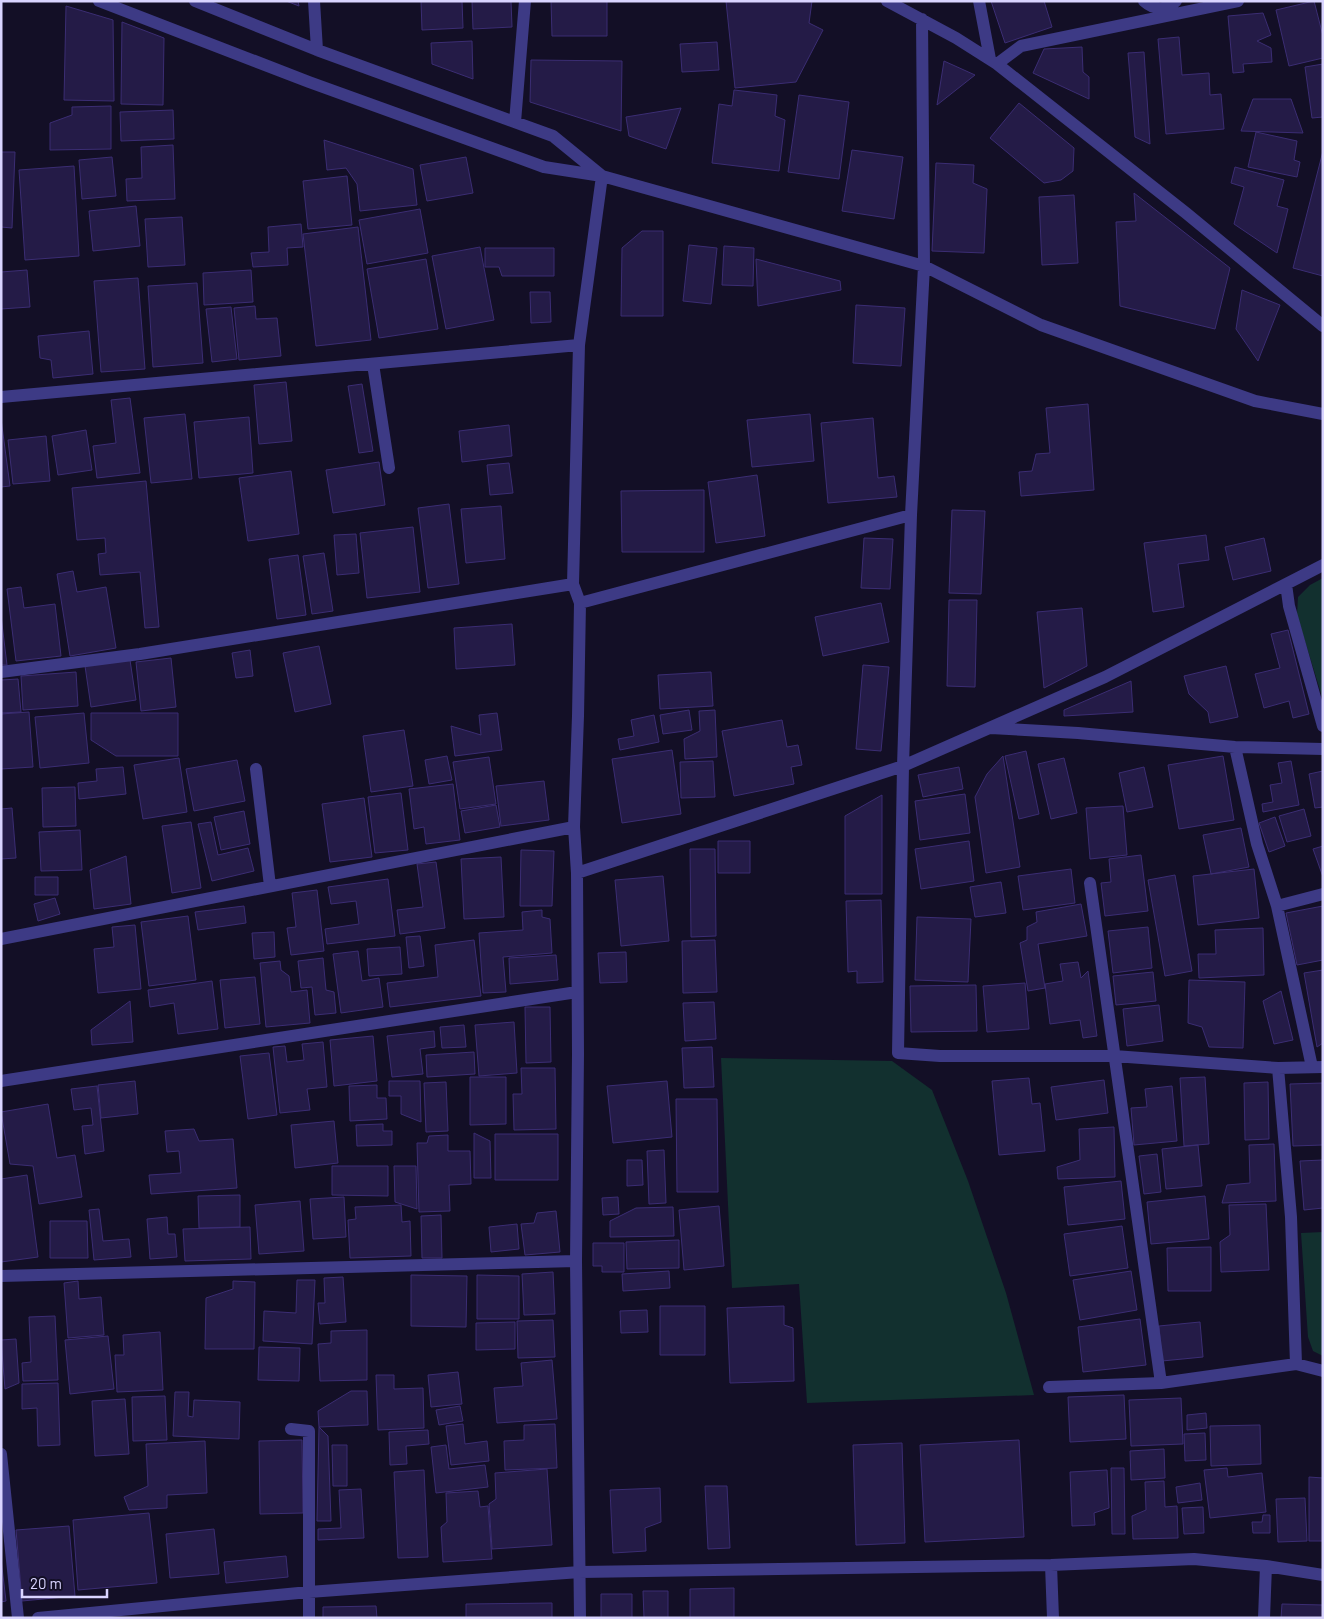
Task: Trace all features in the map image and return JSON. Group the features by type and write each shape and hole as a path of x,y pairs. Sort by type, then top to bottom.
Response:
{"street":[{"path":"99,1 309,82 544,166 602,176 924,266 1041,325 1255,400 1323,414"},
{"path":"195,1 317,50 553,136 602,176"},
{"path":"314,1 317,50"},
{"path":"515,122 525,1"},
{"path":"887,1 993,61 1186,213 1323,326"},
{"path":"979,1 993,61"},
{"path":"1144,1 1159,12"},
{"path":"1159,12 1176,1"},
{"path":"993,61 1021,46 1159,12 1238,1"},
{"path":"922,20 924,266 911,515 903,766 898,1053 940,1056 1114,1056 1278,1068 1317,1067 1277,906 1257,844 1235,747"},
{"path":"580,1618 576,1261 578,1054 574,827 580,603 573,584 579,346 602,176"},
{"path":"1,397 579,346"},
{"path":"373,364 389,468"},
{"path":"580,603 911,515"},
{"path":"576,872 903,766 1105,677 1323,565"},
{"path":"1,672 140,654 573,584"},
{"path":"1286,584 1289,606 1323,726"},
{"path":"989,728 1078,733 1235,747 1323,749"},
{"path":"256,769 270,886"},
{"path":"1,939 574,827"},
{"path":"1090,883 1161,1383"},
{"path":"1277,906 1323,894"},
{"path":"1,1081 577,992"},
{"path":"1278,1068 1291,1217 1296,1364"},
{"path":"1,1276 576,1261"},
{"path":"1049,1387 1161,1383 1296,1364 1323,1371"},
{"path":"291,1428 309,1431 309,1618"},
{"path":"1,1454 18,1618"},
{"path":"38,1618 309,1592 580,1572 1051,1565 1194,1559 1266,1566 1323,1575"},
{"path":"1051,1565 1053,1618"},
{"path":"1264,1618 1266,1566"}],"green space":[{"path":"1323,578 1323,700 1297,615 1298,597 1310,585"},
{"path":"721,1058 892,1061 932,1090 968,1181 1006,1293 1034,1395 807,1403 799,1284 732,1288"},
{"path":"1323,1232 1323,1356 1313,1351 1308,1337 1301,1233"}],"building":[{"path":"286,1 298,1 299,6"},
{"path":"421,1 462,1 463,28 422,30"},
{"path":"472,1 511,1 512,27 473,29"},
{"path":"551,1 607,1 607,36 552,36"},
{"path":"726,1 812,1 809,23 823,30 796,82 735,88"},
{"path":"991,1 1044,1 1052,27 1005,43"},
{"path":"1314,1 1323,36 1323,58 1289,66 1276,10"},
{"path":"66,6 113,20 114,101 64,100"},
{"path":"1263,13 1271,35 1257,41 1271,48 1272,62 1243,64 1244,72 1233,73 1228,16"},
{"path":"122,22 164,38 163,105 121,104"},
{"path":"1179,37 1182,75 1209,73 1210,95 1221,94 1224,129 1166,134 1158,39"},
{"path":"472,41 473,79 432,64 431,43"},
{"path":"717,42 719,70 682,72 680,44"},
{"path":"1082,47 1083,72 1089,77 1089,99 1033,73 1044,49"},
{"path":"1144,52 1150,144 1135,137 1128,53"},
{"path":"531,60 622,61 621,131 530,102"},
{"path":"944,61 975,75 937,105"},
{"path":"1323,64 1323,117 1312,118 1305,67"},
{"path":"734,90 777,95 775,116 785,120 779,171 712,163 719,104 732,106"},
{"path":"799,95 849,102 839,179 788,172"},
{"path":"1253,99 1291,99 1303,133 1241,131"},
{"path":"1019,103 1074,148 1073,171 1061,180 1044,183 990,138"},
{"path":"111,106 111,149 50,150 50,123 72,115 72,107"},
{"path":"681,108 666,149 629,136 626,117"},
{"path":"173,110 174,139 121,141 120,112"},
{"path":"1256,132 1297,141 1294,160 1300,162 1297,177 1248,167"},
{"path":"324,140 413,169 417,205 360,211 357,184 346,168 327,170"},
{"path":"173,145 175,199 127,201 126,179 142,178 141,147"},
{"path":"852,150 903,157 894,219 842,211"},
{"path":"1323,151 1323,276 1293,268"},
{"path":"1,152 15,152 12,228 1,227"},
{"path":"112,157 116,196 82,199 79,160"},
{"path":"466,157 473,193 427,201 420,165"},
{"path":"936,163 974,165 973,183 987,189 984,253 932,251"},
{"path":"74,166 79,256 25,260 19,170"},
{"path":"1235,167 1284,180 1277,206 1288,209 1277,253 1234,224 1244,187 1231,183"},
{"path":"347,176 352,225 308,229 303,181"},
{"path":"1134,193 1230,268 1215,329 1120,306 1116,222 1136,221"},
{"path":"1074,195 1078,263 1042,265 1039,197"},
{"path":"136,206 140,246 93,251 89,211"},
{"path":"420,209 428,253 367,264 359,220"},
{"path":"182,217 185,265 148,267 145,219"},
{"path":"301,224 303,247 287,248 288,265 253,267 251,253 269,252 268,227"},
{"path":"358,227 371,340 316,346 303,234"},
{"path":"642,231 663,231 663,316 621,316 622,248"},
{"path":"689,245 717,248 711,304 683,301"},
{"path":"724,246 754,248 753,286 722,285"},
{"path":"480,247 494,320 446,329 432,256"},
{"path":"485,248 554,248 554,276 502,276 499,267 485,267"},
{"path":"426,259 438,329 379,338 367,269"},
{"path":"756,259 840,281 841,290 758,306"},
{"path":"27,270 30,307 1,309 1,272"},
{"path":"251,270 253,302 204,305 203,273"},
{"path":"138,278 145,369 101,372 94,281"},
{"path":"197,283 203,363 153,367 148,286"},
{"path":"1242,290 1280,305 1258,361 1236,329"},
{"path":"530,292 550,292 551,322 531,323"},
{"path":"856,305 905,308 901,366 853,363"},
{"path":"255,306 256,319 277,318 281,356 239,360 234,308"},
{"path":"231,307 237,359 212,362 206,309"},
{"path":"89,331 93,374 53,378 51,360 40,358 38,336"},
{"path":"286,382 292,441 259,444 254,385"},
{"path":"362,384 373,451 359,453 348,386"},
{"path":"130,398 140,473 97,478 93,446 116,443 111,400"},
{"path":"1088,404 1094,490 1021,496 1019,472 1032,471 1036,454 1050,453 1046,408"},
{"path":"185,414 192,479 151,483 144,418"},
{"path":"810,414 814,461 752,467 747,420"},
{"path":"249,417 253,473 199,478 194,422"},
{"path":"873,418 878,478 894,476 897,497 828,503 821,423"},
{"path":"1,419 10,486 1,487"},
{"path":"509,425 512,456 462,462 459,431"},
{"path":"86,430 92,470 58,475 52,436"},
{"path":"46,436 50,481 13,484 8,440"},
{"path":"379,462 385,505 333,513 326,470"},
{"path":"509,463 513,493 490,495 487,465"},
{"path":"291,471 299,534 248,541 239,478"},
{"path":"757,475 765,536 716,543 708,482"},
{"path":"146,481 159,627 145,628 140,572 100,575 98,554 106,553 105,538 77,540 72,488"},
{"path":"704,490 704,552 622,552 621,491"},
{"path":"449,504 459,584 428,588 418,508"},
{"path":"501,506 505,559 466,563 461,509"},
{"path":"952,510 985,511 981,594 949,593"},
{"path":"413,527 420,592 367,598 360,533"},
{"path":"356,534 359,573 337,575 334,535"},
{"path":"1206,535 1209,560 1178,564 1184,607 1153,612 1144,543"},
{"path":"864,538 893,539 890,589 861,588"},
{"path":"1264,538 1271,571 1233,580 1225,547"},
{"path":"324,553 333,611 312,614 303,556"},
{"path":"298,555 306,615 277,619 269,559"},
{"path":"73,571 77,592 106,587 116,648 70,656 57,574"},
{"path":"21,587 24,608 55,604 61,656 16,661 7,589"},
{"path":"949,600 977,600 975,687 947,686"},
{"path":"881,603 889,642 823,656 815,617"},
{"path":"1082,608 1087,666 1044,688 1037,612"},
{"path":"1,616 7,665 1,665"},
{"path":"512,624 515,665 456,669 454,628"},
{"path":"1288,630 1309,714 1293,718 1289,701 1264,708 1255,674 1280,668 1271,634"},
{"path":"319,646 331,704 295,712 283,653"},
{"path":"250,650 253,676 236,678 232,653"},
{"path":"171,658 176,707 141,711 136,662"},
{"path":"130,660 136,700 91,707 85,666"},
{"path":"863,665 889,667 881,751 856,749"},
{"path":"1226,666 1238,717 1210,723 1208,712 1189,694 1184,676"},
{"path":"76,672 78,706 23,710 21,676"},
{"path":"711,672 713,706 660,709 658,675"},
{"path":"18,679 21,712 1,713 1,680"},
{"path":"1131,681 1133,712 1064,716 1064,710"},
{"path":"689,710 692,730 663,734 660,715"},
{"path":"715,710 717,757 685,759 684,739 700,731 699,711"},
{"path":"29,712 33,767 1,769 1,714"},
{"path":"84,713 89,763 40,768 35,717"},
{"path":"91,713 178,713 178,756 116,756 91,740"},
{"path":"497,713 502,750 455,756 451,726 481,735 479,715"},
{"path":"654,715 659,742 620,750 618,739 634,736 631,720"},
{"path":"782,720 787,747 798,745 802,765 791,767 794,784 734,796 722,731"},
{"path":"404,730 413,786 371,792 363,736"},
{"path":"672,750 681,814 622,823 612,759"},
{"path":"1026,751 1039,814 1019,819 1005,756"},
{"path":"447,756 452,780 429,784 425,760"},
{"path":"1003,756 1020,867 986,873 975,797 987,774"},
{"path":"1223,756 1234,820 1179,829 1168,765"},
{"path":"489,757 496,804 460,809 453,762"},
{"path":"179,758 187,812 143,819 134,765"},
{"path":"1064,758 1077,813 1051,819 1038,764"},
{"path":"237,760 245,801 194,811 186,769"},
{"path":"713,761 715,797 681,798 680,762"},
{"path":"1291,761 1299,805 1263,812 1262,804 1273,802 1270,785 1282,783 1278,763"},
{"path":"123,767 126,794 79,799 78,783 97,781 96,769"},
{"path":"959,767 963,789 923,797 918,775"},
{"path":"1144,767 1153,807 1127,812 1119,773"},
{"path":"1323,771 1323,807 1315,808 1309,774"},
{"path":"544,781 549,820 501,826 496,786"},
{"path":"453,784 460,840 426,844 424,827 414,829 409,789"},
{"path":"75,787 76,826 43,827 42,788"},
{"path":"401,793 408,850 375,853 368,797"},
{"path":"965,794 970,833 920,840 915,801"},
{"path":"882,795 882,894 845,894 845,816"},
{"path":"364,798 372,857 330,862 322,804"},
{"path":"496,805 500,827 465,833 461,811"},
{"path":"1123,806 1127,855 1090,859 1086,808"},
{"path":"12,808 16,858 1,859 1,809"},
{"path":"1304,809 1311,836 1287,842 1279,816"},
{"path":"244,811 250,844 221,850 214,817"},
{"path":"1275,817 1285,846 1269,852 1259,823"},
{"path":"191,822 201,888 172,893 162,826"},
{"path":"211,822 218,855 248,848 254,871 212,881 198,824"},
{"path":"1241,828 1249,867 1211,874 1203,835"},
{"path":"80,830 82,870 41,871 39,832"},
{"path":"718,841 750,841 750,873 718,873"},
{"path":"969,841 974,881 921,889 915,849"},
{"path":"1323,846 1323,877 1313,849"},
{"path":"690,849 715,849 716,936 691,937"},
{"path":"521,850 554,851 552,906 520,906"},
{"path":"1141,855 1148,911 1105,916 1101,883 1111,882 1109,859"},
{"path":"126,856 131,904 94,909 90,870"},
{"path":"501,857 504,917 464,919 461,859"},
{"path":"436,862 445,928 400,934 397,910 423,907 417,864"},
{"path":"1071,869 1075,903 1023,910 1018,876"},
{"path":"1254,869 1259,918 1198,925 1193,876"},
{"path":"1175,875 1192,971 1165,976 1148,880"},
{"path":"663,876 669,941 621,946 615,880"},
{"path":"35,877 58,877 58,895 35,895"},
{"path":"388,879 395,936 327,944 325,929 359,924 356,901 331,904 328,887"},
{"path":"1001,882 1006,913 975,917 970,887"},
{"path":"317,890 324,951 291,955 287,928 296,927 292,893"},
{"path":"55,898 60,914 38,921 34,904"},
{"path":"881,900 883,982 857,983 857,971 848,972 846,901"},
{"path":"1081,904 1087,936 1038,944 1045,988 1028,991 1020,943 1027,940 1027,927 1037,922 1036,912"},
{"path":"244,906 246,923 198,930 195,912"},
{"path":"1323,906 1323,960 1297,965 1286,913"},
{"path":"542,910 542,917 550,919 552,953 503,957 506,992 483,993 479,933 523,930 522,912"},
{"path":"188,916 196,980 149,986 141,922"},
{"path":"917,917 971,919 968,982 915,980"},
{"path":"135,925 141,989 98,993 94,949 114,947 112,927"},
{"path":"1148,927 1152,968 1113,973 1108,931"},
{"path":"1263,928 1264,975 1199,978 1198,954 1216,954 1215,930"},
{"path":"274,932 275,957 254,959 252,933"},
{"path":"420,936 424,966 409,968 406,937"},
{"path":"474,940 481,996 390,1007 387,983 438,977 435,945"},
{"path":"715,940 717,992 683,993 682,941"},
{"path":"400,947 402,974 369,976 367,949"},
{"path":"358,951 362,981 379,978 383,1007 341,1013 333,954"},
{"path":"626,952 627,982 600,983 598,953"},
{"path":"556,955 558,980 510,984 509,958"},
{"path":"323,958 326,990 334,992 336,1013 315,1015 312,987 301,988 298,961"},
{"path":"280,961 281,970 289,976 291,992 307,990 310,1023 266,1027 260,963"},
{"path":"1078,962 1081,978 1088,971 1097,1036 1083,1038 1080,1020 1050,1024 1045,984 1063,981 1060,964"},
{"path":"1323,970 1323,1043 1317,1047 1304,973"},
{"path":"1153,972 1156,1001 1116,1005 1113,976"},
{"path":"255,977 260,1024 225,1028 220,980"},
{"path":"1189,980 1245,982 1243,1048 1209,1047 1202,1027 1188,1023"},
{"path":"212,981 218,1029 178,1034 174,1003 150,1007 148,990"},
{"path":"1025,983 1029,1029 987,1032 983,986"},
{"path":"976,985 977,1031 911,1032 910,986"},
{"path":"1281,991 1293,1040 1274,1044 1263,1001"},
{"path":"130,1001 133,1042 92,1045 91,1030"},
{"path":"714,1002 716,1039 685,1041 683,1003"},
{"path":"1159,1005 1163,1041 1127,1046 1123,1009"},
{"path":"525,1007 550,1007 551,1062 526,1063"},
{"path":"514,1022 517,1073 479,1076 475,1025"},
{"path":"464,1025 466,1047 442,1048 440,1027"},
{"path":"434,1031 435,1047 420,1049 423,1074 392,1077 387,1036"},
{"path":"373,1036 377,1081 334,1086 330,1040"},
{"path":"323,1042 327,1087 307,1089 310,1110 280,1113 273,1047 285,1046 287,1062 304,1060 302,1044"},
{"path":"712,1047 714,1087 684,1088 682,1048"},
{"path":"474,1052 475,1074 427,1077 426,1055"},
{"path":"269,1053 277,1115 248,1119 240,1056"},
{"path":"521,1068 555,1068 556,1129 514,1130 513,1094 522,1094"},
{"path":"470,1077 506,1077 506,1124 470,1125"},
{"path":"1205,1077 1209,1144 1184,1146 1180,1078"},
{"path":"1029,1078 1032,1104 1040,1103 1045,1151 999,1155 992,1081"},
{"path":"1104,1080 1108,1113 1056,1120 1051,1087"},
{"path":"135,1081 138,1114 101,1118 98,1085"},
{"path":"389,1081 420,1081 421,1122 401,1114 401,1096 389,1096"},
{"path":"667,1081 672,1137 613,1143 607,1086"},
{"path":"446,1082 448,1131 426,1132 424,1083"},
{"path":"1268,1082 1269,1139 1245,1140 1244,1083"},
{"path":"1323,1083 1323,1145 1293,1146 1290,1084"},
{"path":"377,1085 377,1098 386,1098 387,1119 350,1121 349,1086"},
{"path":"97,1086 104,1151 85,1154 82,1126 93,1125 91,1108 74,1110 71,1089"},
{"path":"1172,1086 1177,1141 1134,1145 1131,1108 1147,1107 1145,1089"},
{"path":"676,1099 717,1099 718,1192 677,1192"},
{"path":"48,1104 57,1158 75,1155 82,1197 39,1204 33,1166 10,1164 1,1112"},
{"path":"334,1121 338,1163 295,1168 291,1125"},
{"path":"383,1124 383,1131 392,1131 392,1145 357,1146 356,1125"},
{"path":"1114,1127 1115,1177 1058,1179 1057,1167 1080,1160 1079,1129"},
{"path":"194,1129 199,1141 233,1139 237,1188 151,1194 149,1175 181,1173 179,1151 167,1152 165,1131"},
{"path":"474,1133 490,1141 491,1178 474,1178"},
{"path":"495,1134 558,1134 558,1180 495,1180"},
{"path":"448,1135 448,1151 470,1151 471,1184 449,1185 450,1211 419,1212 417,1143 427,1143 429,1136"},
{"path":"1274,1144 1276,1201 1222,1203 1227,1185 1250,1183 1249,1145"},
{"path":"1198,1145 1202,1186 1166,1189 1162,1149"},
{"path":"664,1150 666,1203 649,1204 647,1151"},
{"path":"1157,1154 1161,1192 1144,1194 1139,1156"},
{"path":"627,1160 642,1160 643,1185 627,1186"},
{"path":"1323,1160 1323,1208 1304,1210 1300,1161"},
{"path":"332,1166 388,1166 388,1196 332,1195"},
{"path":"394,1166 416,1166 417,1209 395,1202"},
{"path":"27,1175 38,1257 1,1262 1,1179"},
{"path":"1121,1181 1125,1219 1068,1225 1064,1187"},
{"path":"240,1195 240,1227 199,1228 198,1196"},
{"path":"1205,1196 1209,1239 1151,1244 1147,1202"},
{"path":"344,1197 346,1237 313,1239 310,1199"},
{"path":"618,1197 619,1214 603,1215 602,1198"},
{"path":"300,1201 304,1251 259,1254 255,1205"},
{"path":"1266,1204 1269,1270 1221,1272 1220,1242 1230,1235 1229,1205"},
{"path":"401,1205 402,1222 410,1221 411,1256 350,1258 348,1220 356,1219 355,1207"},
{"path":"719,1206 724,1266 684,1270 679,1210"},
{"path":"673,1207 674,1236 610,1237 610,1221 636,1208"},
{"path":"99,1209 103,1241 129,1239 131,1257 94,1260 89,1210"},
{"path":"556,1211 560,1252 525,1255 521,1224 534,1223 537,1213"},
{"path":"441,1215 442,1258 422,1258 421,1216"},
{"path":"167,1217 168,1234 175,1234 177,1257 150,1259 147,1219"},
{"path":"50,1221 87,1221 88,1258 50,1258"},
{"path":"517,1224 519,1249 491,1252 489,1227"},
{"path":"1122,1226 1128,1268 1070,1276 1064,1234"},
{"path":"250,1227 251,1259 185,1261 183,1229"},
{"path":"679,1240 679,1268 627,1269 626,1242"},
{"path":"593,1243 624,1243 624,1272 602,1272 602,1266 593,1266"},
{"path":"1211,1247 1211,1291 1168,1291 1167,1248"},
{"path":"669,1271 670,1288 623,1291 622,1274"},
{"path":"1131,1271 1137,1310 1080,1320 1073,1280"},
{"path":"553,1272 555,1314 524,1315 522,1274"},
{"path":"411,1275 467,1276 466,1327 411,1326"},
{"path":"477,1275 519,1276 519,1319 477,1319"},
{"path":"343,1277 346,1322 320,1324 318,1303 325,1303 324,1278"},
{"path":"297,1280 315,1280 312,1344 263,1341 264,1311 296,1313"},
{"path":"78,1281 79,1299 101,1297 104,1335 68,1338 64,1283"},
{"path":"233,1281 255,1282 254,1349 205,1349 206,1298 233,1289"},
{"path":"660,1306 705,1306 705,1355 660,1355"},
{"path":"784,1306 784,1325 793,1328 794,1381 730,1383 727,1308"},
{"path":"647,1310 648,1332 621,1333 620,1311"},
{"path":"55,1316 58,1380 23,1381 22,1363 31,1362 29,1317"},
{"path":"1140,1319 1146,1365 1083,1372 1078,1327"},
{"path":"553,1320 555,1357 518,1358 517,1321"},
{"path":"515,1322 515,1349 476,1350 476,1323"},
{"path":"1200,1322 1203,1357 1162,1361 1159,1326"},
{"path":"367,1330 367,1380 320,1381 318,1344 331,1343 331,1331"},
{"path":"160,1332 163,1390 117,1392 115,1355 124,1355 123,1335"},
{"path":"108,1336 114,1389 70,1394 65,1340"},
{"path":"16,1339 19,1383 5,1389 1,1340"},
{"path":"259,1347 300,1348 299,1381 258,1380"},
{"path":"552,1360 557,1419 497,1423 494,1388 523,1386 521,1363"},
{"path":"458,1372 462,1404 431,1407 428,1375"},
{"path":"376,1375 394,1375 394,1389 423,1388 424,1428 378,1430"},
{"path":"58,1383 60,1445 38,1446 37,1408 22,1409 22,1384"},
{"path":"351,1391 367,1391 368,1425 319,1427 318,1411"},
{"path":"175,1392 189,1392 188,1416 193,1417 194,1400 240,1402 239,1439 173,1436"},
{"path":"1124,1395 1126,1439 1070,1442 1068,1397"},
{"path":"165,1396 167,1440 133,1441 132,1397"},
{"path":"1181,1398 1183,1444 1131,1446 1129,1400"},
{"path":"125,1399 129,1454 95,1456 92,1401"},
{"path":"460,1406 463,1421 439,1425 436,1410"},
{"path":"1206,1413 1207,1428 1187,1430 1187,1415"},
{"path":"463,1424 465,1444 487,1441 489,1461 451,1465 446,1426"},
{"path":"555,1424 557,1468 505,1470 504,1441 524,1440 524,1425"},
{"path":"1260,1425 1261,1464 1211,1466 1210,1426"},
{"path":"319,1427 328,1436 331,1521 317,1521"},
{"path":"428,1430 429,1444 406,1446 407,1464 390,1465 389,1432"},
{"path":"1205,1433 1206,1460 1185,1461 1184,1434"},
{"path":"302,1440 303,1513 260,1514 259,1441"},
{"path":"1019,1440 1024,1537 925,1542 920,1445"},
{"path":"205,1441 207,1493 167,1495 167,1508 129,1510 124,1497 148,1486 146,1444"},
{"path":"902,1443 905,1543 856,1545 853,1445"},
{"path":"332,1445 347,1445 347,1486 333,1486"},
{"path":"446,1445 449,1469 485,1465 488,1487 436,1493 431,1447"},
{"path":"1164,1449 1165,1478 1131,1480 1130,1451"},
{"path":"1111,1468 1124,1468 1125,1534 1112,1534"},
{"path":"1227,1468 1228,1477 1262,1473 1266,1512 1210,1518 1204,1470"},
{"path":"547,1469 552,1545 492,1549 489,1504 496,1499 495,1473"},
{"path":"424,1470 428,1557 398,1558 394,1472"},
{"path":"1107,1470 1109,1508 1094,1513 1095,1525 1072,1526 1070,1472"},
{"path":"1309,1477 1323,1478 1323,1541 1309,1541"},
{"path":"1164,1481 1165,1507 1177,1506 1178,1538 1133,1539 1132,1516 1146,1510 1145,1482"},
{"path":"1200,1483 1202,1500 1178,1503 1176,1487"},
{"path":"705,1486 727,1486 730,1548 708,1549"},
{"path":"660,1488 661,1522 645,1528 646,1551 613,1553 610,1490"},
{"path":"361,1489 364,1538 318,1540 318,1529 341,1528 339,1490"},
{"path":"478,1491 480,1507 488,1506 492,1559 443,1562 441,1527 447,1522 446,1493"},
{"path":"1305,1498 1307,1541 1278,1542 1276,1499"},
{"path":"1203,1507 1204,1533 1184,1534 1182,1508"},
{"path":"149,1513 157,1583 78,1590 73,1520"},
{"path":"1263,1515 1270,1515 1270,1533 1253,1533 1252,1522 1262,1522"},
{"path":"69,1526 75,1596 22,1601 16,1530"},
{"path":"214,1529 219,1574 170,1578 166,1534"},
{"path":"286,1556 288,1577 226,1583 224,1562"},
{"path":"1,1559 6,1601 1,1602"},
{"path":"734,1588 734,1618 690,1618 690,1589"},
{"path":"643,1591 668,1591 668,1618 644,1618"},
{"path":"601,1594 632,1594 632,1618 601,1618"},
{"path":"552,1603 552,1618 466,1618 466,1604"},
{"path":"1282,1604 1323,1605 1323,1618 1281,1618"},
{"path":"376,1606 377,1618 323,1618 323,1607"}]}
